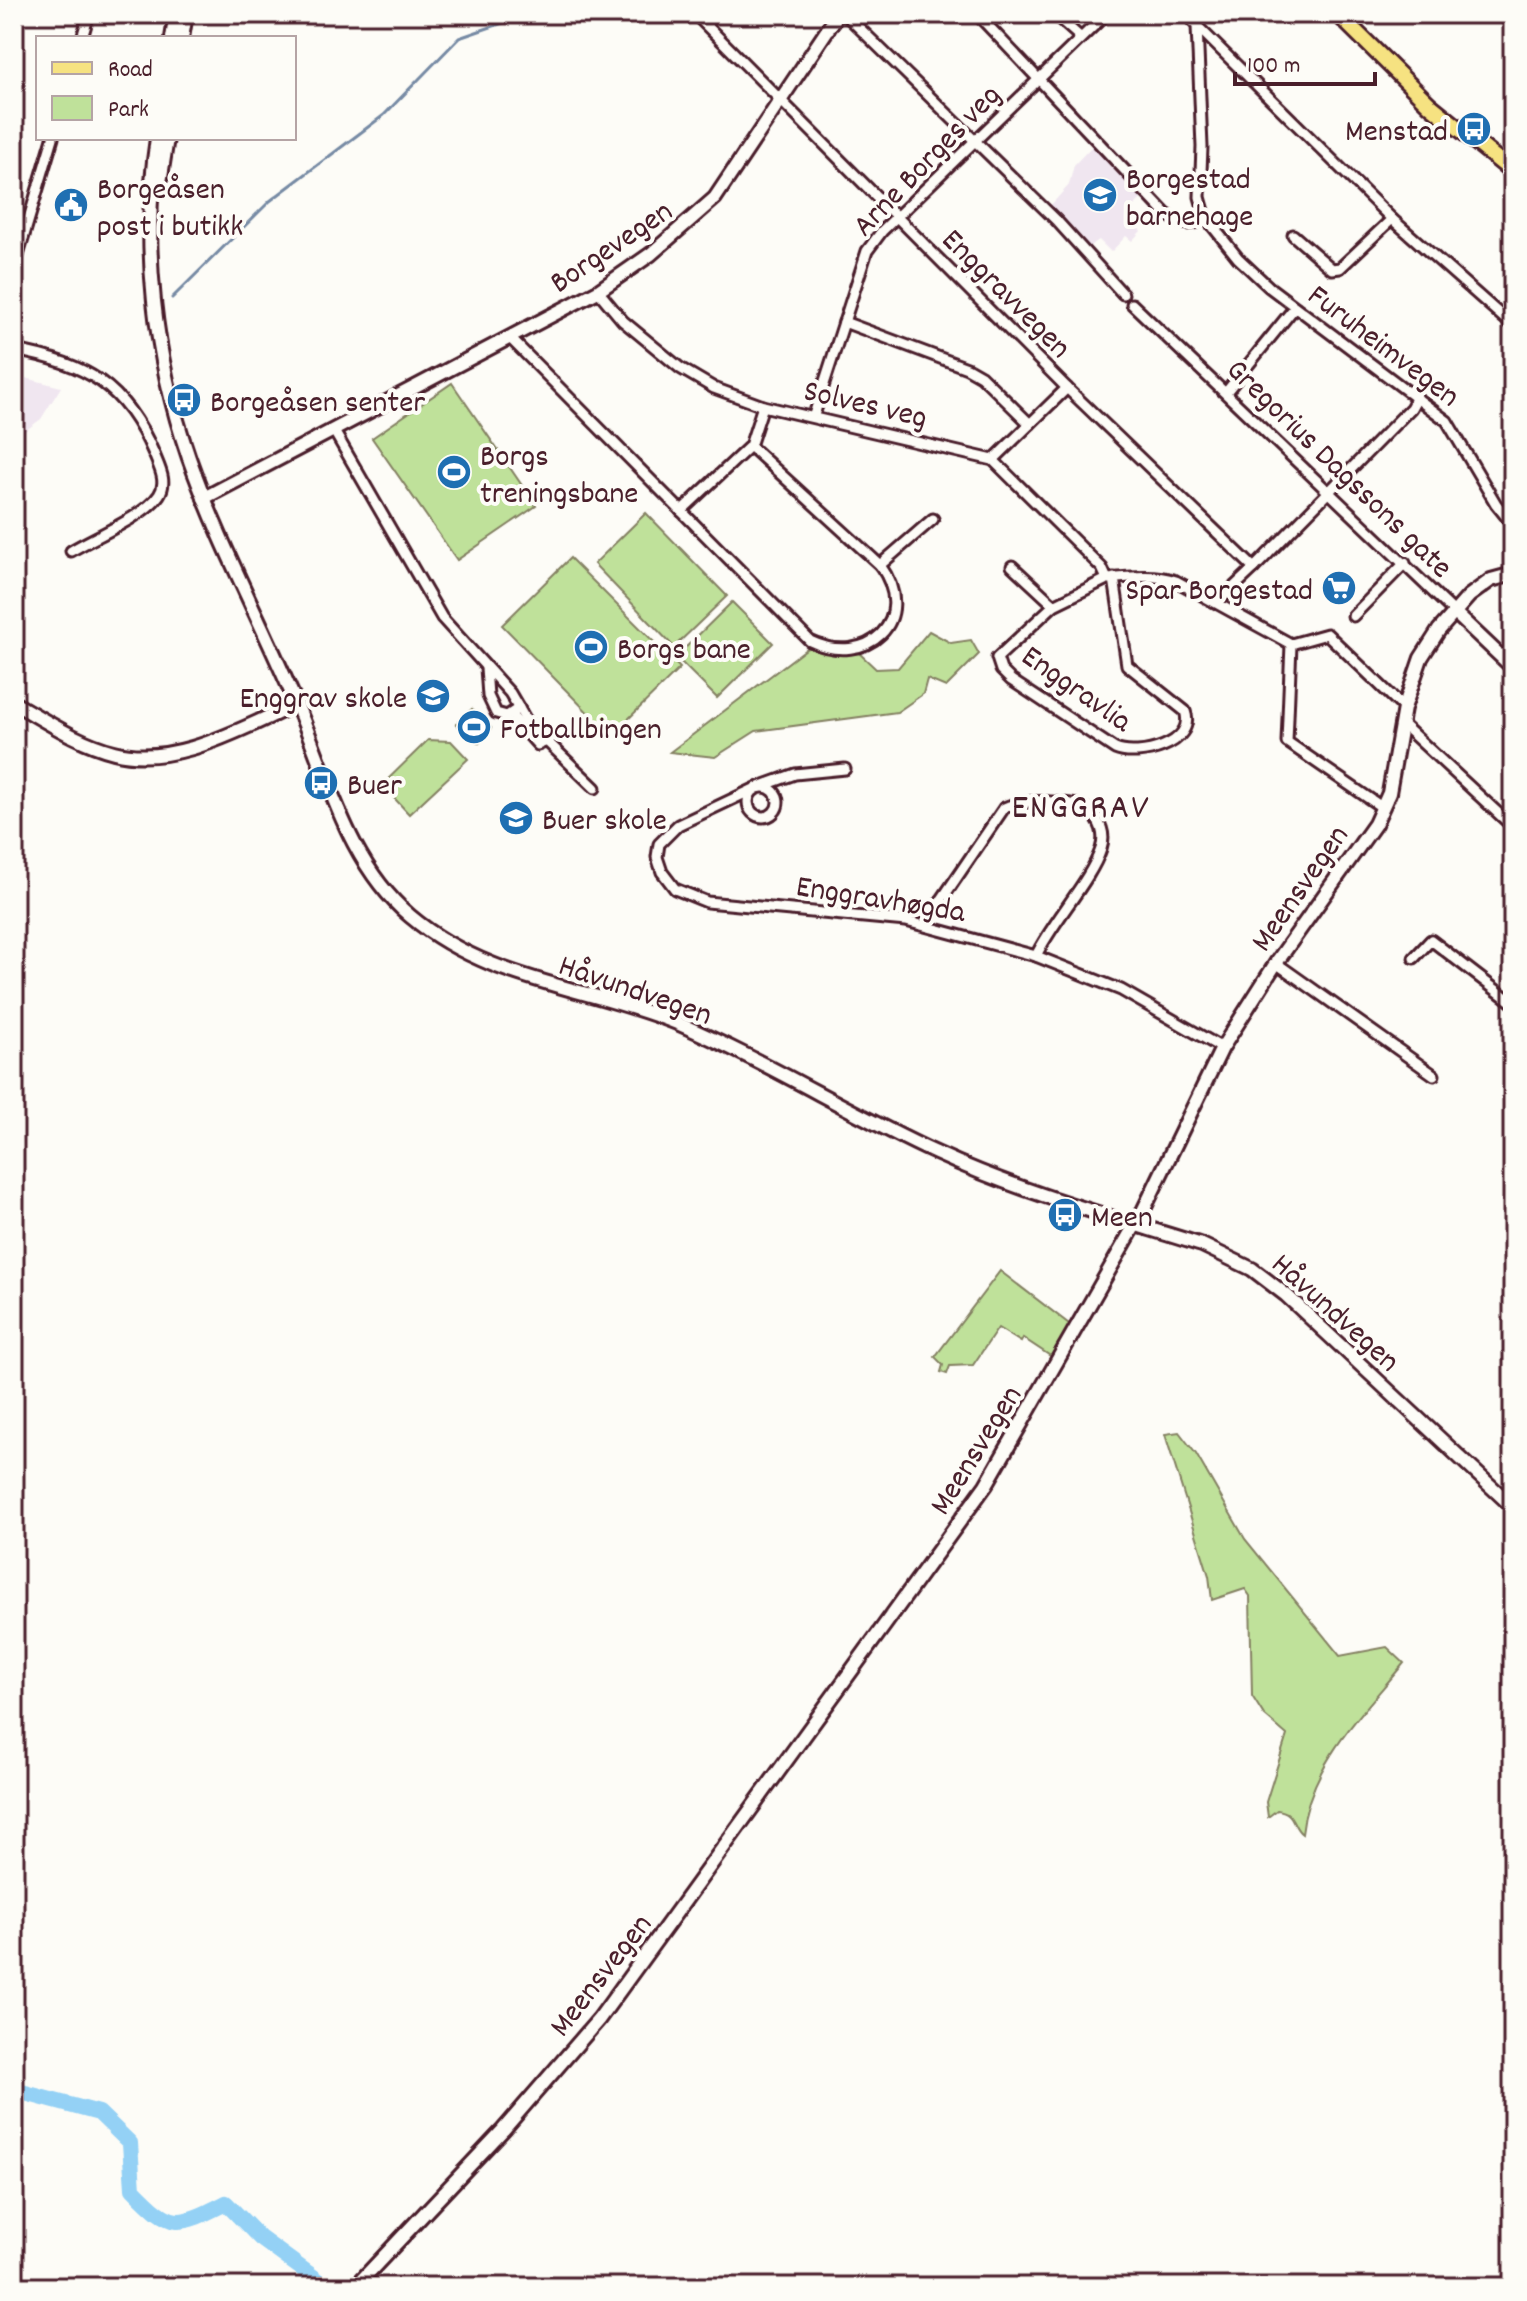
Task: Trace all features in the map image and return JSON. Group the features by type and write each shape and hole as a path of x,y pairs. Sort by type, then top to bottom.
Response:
{"main road":[{"path":"1338,14 1430,105 1513,172"}],"street":[{"path":"83,36 89,14"},
{"path":"172,36 176,14"},
{"path":"182,36 186,14"},
{"name":"Enggravvegen","path":"695,14 1067,388 1254,568"},
{"name":"Borgevegen","path":"204,498 598,291 661,247 715,198 838,14"},
{"path":"845,14 1056,220 1123,294"},
{"path":"977,14 1180,224 1206,218 1200,197 1202,147 1197,26"},
{"path":"1054,14 1080,37"},
{"name":"Arne Borges veg","path":"814,415 867,251 975,140 1106,14"},
{"path":"1186,14 1392,219 1513,326"},
{"path":"14,269 52,140"},
{"name":"Håvundvegen","path":"157,140 150,203 155,302 165,368 181,435 204,498 297,704 340,812 367,866 396,903 458,950 523,978 633,1007 677,1023 937,1154 1043,1198 1215,1250 1265,1279 1513,1507"},
{"name":"Håvundvegen","path":"152,232 167,140"},
{"name":"Furuheimvegen","path":"1206,218 1238,258 1295,307 1417,397 1453,428 1496,504 1513,525"},
{"path":"1293,235 1332,269 1354,257 1392,219"},
{"name":"Solves veg","path":"598,291 623,321 680,368 714,388 763,406 814,415 993,460"},
{"name":"Gregorius Dagssons gate","path":"1132,304 1227,391 1513,668"},
{"path":"1227,391 1281,329 1295,307"},
{"path":"844,322 967,368 981,376 1030,424"},
{"path":"510,338 810,641 821,647 857,647 877,639 892,620 896,596 880,565 750,446"},
{"path":"14,350 64,360 109,386 134,414 163,479 161,492 150,504 71,551"},
{"path":"1067,388 993,460 1110,579"},
{"path":"1218,602 1411,408 1417,397"},
{"path":"681,511 750,446 763,406"},
{"path":"334,431 432,603 455,636 486,668 515,711 595,788"},
{"path":"880,565 933,519"},
{"path":"1353,616 1405,563"},
{"path":"1012,566 1054,605 1110,579 1159,576 1218,602 1291,644 1327,634 1404,708"},
{"name":"Meensvegen","path":"355,2287 562,2064 668,1928 986,1485 1135,1225 1222,1048 1276,963 1383,808 1394,775 1404,708 1421,658 1453,611 1491,580 1513,574"},
{"name":"Enggravlia","path":"1054,605 997,658 1001,670 1011,680 1115,749 1132,754 1176,738 1187,726 1185,711 1132,670 1123,655 1110,579"},
{"path":"1291,644 1287,742 1383,808"},
{"path":"486,668 486,687 493,708 500,715 515,711"},
{"path":"14,703 90,744 118,753 146,756 192,747 297,704"},
{"path":"1402,724 1513,827"},
{"name":"Enggravhøgda","path":"845,769 800,772 756,788 678,825 662,838 659,865 675,889 707,902 925,924 1036,956 1135,997 1222,1048"},
{"path":"925,924 1004,808 1033,802 1078,805 1096,816 1102,828 1101,851 1036,956"},
{"path":"1414,958 1431,940 1513,1003"},
{"path":"1276,963 1434,1075"}],"shaded area":[{"name":"Borgestad barnehage","path":"1093,145 1139,192 1141,199 1126,214 1141,231 1132,241 1126,236 1111,252 1099,240 1087,248 1050,206 1069,185 1074,165"},
{"path":"14,375 61,387 41,419 14,439"}],"green space":[{"name":"Borgs treningsbane","path":"452,383 536,506 457,560 372,438"},
{"path":"646,513 727,596 674,647 594,564"},
{"name":"Borgs bane","path":"570,558 680,668 611,736 502,625"},
{"path":"732,602 773,643 717,698 676,657"},
{"path":"929,631 951,643 971,640 979,654 946,687 927,679 923,694 897,712 756,731 715,757 670,752 814,643 834,652 858,652 876,669 898,668"},
{"name":"Fotballbingen","path":"472,709 491,728 479,743 456,724"},
{"path":"428,740 451,741 468,759 409,814 382,785"},
{"path":"1000,1271 1073,1327 1055,1359 1023,1338 1021,1342 998,1328 973,1365 950,1366 947,1374 941,1372 943,1365 935,1357"},
{"path":"1179,1432 1196,1454 1245,1539 1340,1656 1387,1647 1404,1663 1326,1763 1315,1785 1302,1834 1283,1811 1277,1810 1268,1817 1266,1802 1287,1735 1264,1715 1252,1696 1250,1596 1245,1589 1212,1600 1209,1576 1165,1434"}],"waterway":[{"path":"172,298 270,201 384,115 459,38 517,18 520,14"},
{"path":"14,2090 99,2113 130,2143 133,2189 157,2212 176,2221 185,2220 226,2203 260,2238 327,2287"},
{"path":"305,2280 312,2274"}],"place":[{"name":"Menstad","path":"1474,129"},
{"name":"Borgestad barnehage","path":"1100,195"},
{"name":"Borgeåsen post i butikk","path":"71,205"},
{"name":"Borgeåsen senter","path":"184,400"},
{"name":"Borgs treningsbane","path":"454,472"},
{"name":"Spar Borgestad","path":"1339,588"},
{"name":"Borgs bane","path":"591,647"},
{"name":"Enggrav skole","path":"433,696"},
{"name":"Fotballbingen","path":"474,727"},
{"name":"Buer","path":"321,783"},
{"name":"Buer skole","path":"516,818"},
{"name":"Meen","path":"1065,1215"}],"district":[{"name":"ENGGRAV","path":"1081,804"}]}
